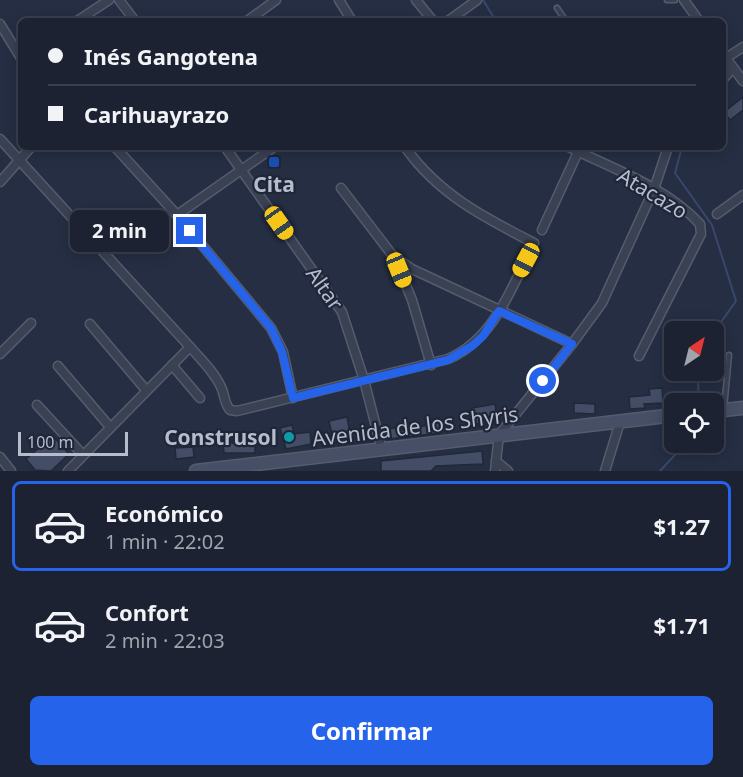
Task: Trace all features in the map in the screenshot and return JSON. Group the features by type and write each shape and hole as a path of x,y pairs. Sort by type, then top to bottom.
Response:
{"main road":[{"path":"724,410 743,408"},
{"name":"Avenida de los Shyris","path":"196,471 270,466 499,435 664,416"}],"street":[{"path":"81,18 108,0"},
{"path":"119,0 133,18"},
{"path":"251,18 276,0"},
{"path":"339,0 350,18"},
{"path":"416,0 431,18"},
{"path":"684,0 697,18"},
{"path":"452,18 474,1"},
{"path":"0,24 18,53"},
{"path":"726,56 743,47"},
{"path":"726,58 743,81"},
{"path":"726,76 733,68"},
{"path":"0,139 213,373 222,388 230,410 237,411 431,365 463,353 483,336 499,311 534,243 472,210 451,196 429,176 407,150"},
{"path":"0,182 28,150"},
{"path":"119,150 177,215 271,328 282,352 293,398"},
{"name":"Altar","path":"227,150 342,312 364,380 382,450"},
{"path":"177,215 270,150"},
{"name":"Atacazo","path":"574,150 654,189 675,202 700,224 701,234 639,356"},
{"path":"495,471 499,435 602,303 654,189 667,150"},
{"path":"542,230 578,152"},
{"path":"341,188 393,256 412,300 431,365"},
{"path":"717,214 743,195"},
{"path":"393,256 412,269 572,344"},
{"path":"0,354 31,323"},
{"path":"90,324 146,390"},
{"path":"68,471 190,347"},
{"path":"172,365 200,398"},
{"path":"58,366 110,427"},
{"path":"37,405 83,455"},
{"path":"605,471 620,422"},
{"path":"0,457 11,471"},
{"path":"496,461 508,471"}],"lane":[{"path":"668,0 675,0"},
{"path":"557,8 564,18"},
{"path":"722,393 729,355"}],"building":[{"path":"743,97 743,110 730,120 726,110"},
{"path":"662,388 663,403 644,404 645,408 630,409 629,397 650,395 649,389"},
{"path":"574,403 595,404 595,414 574,413"},
{"path":"495,404 497,420 475,424 472,408"},
{"path":"347,417 351,439 334,443 329,421"},
{"path":"439,423 440,433 389,439 388,429 402,427 402,430"},
{"path":"292,425 294,434 310,432 311,444 286,449 280,428"},
{"path":"53,436 69,454 51,471 35,470 26,459"},
{"path":"240,439 255,439 255,453 224,453 223,443 240,443"},
{"path":"193,447 194,457 176,459 175,448"},
{"path":"482,451 483,464 436,466 431,471 381,471 381,461"}],"waterway":[{"path":"483,0 494,18"},
{"path":"681,150 675,173 712,225 736,301 722,321"},
{"path":"698,381 699,393"},
{"path":"660,471 677,453"}],"place":[{"name":"Cita","path":"274,162"},
{"name":"Construsol","path":"289,437"}],"route":[{"path":"190,231 271,328 282,352 293,398 448,360 463,353 483,336 499,311 572,344 543,381"}]}
